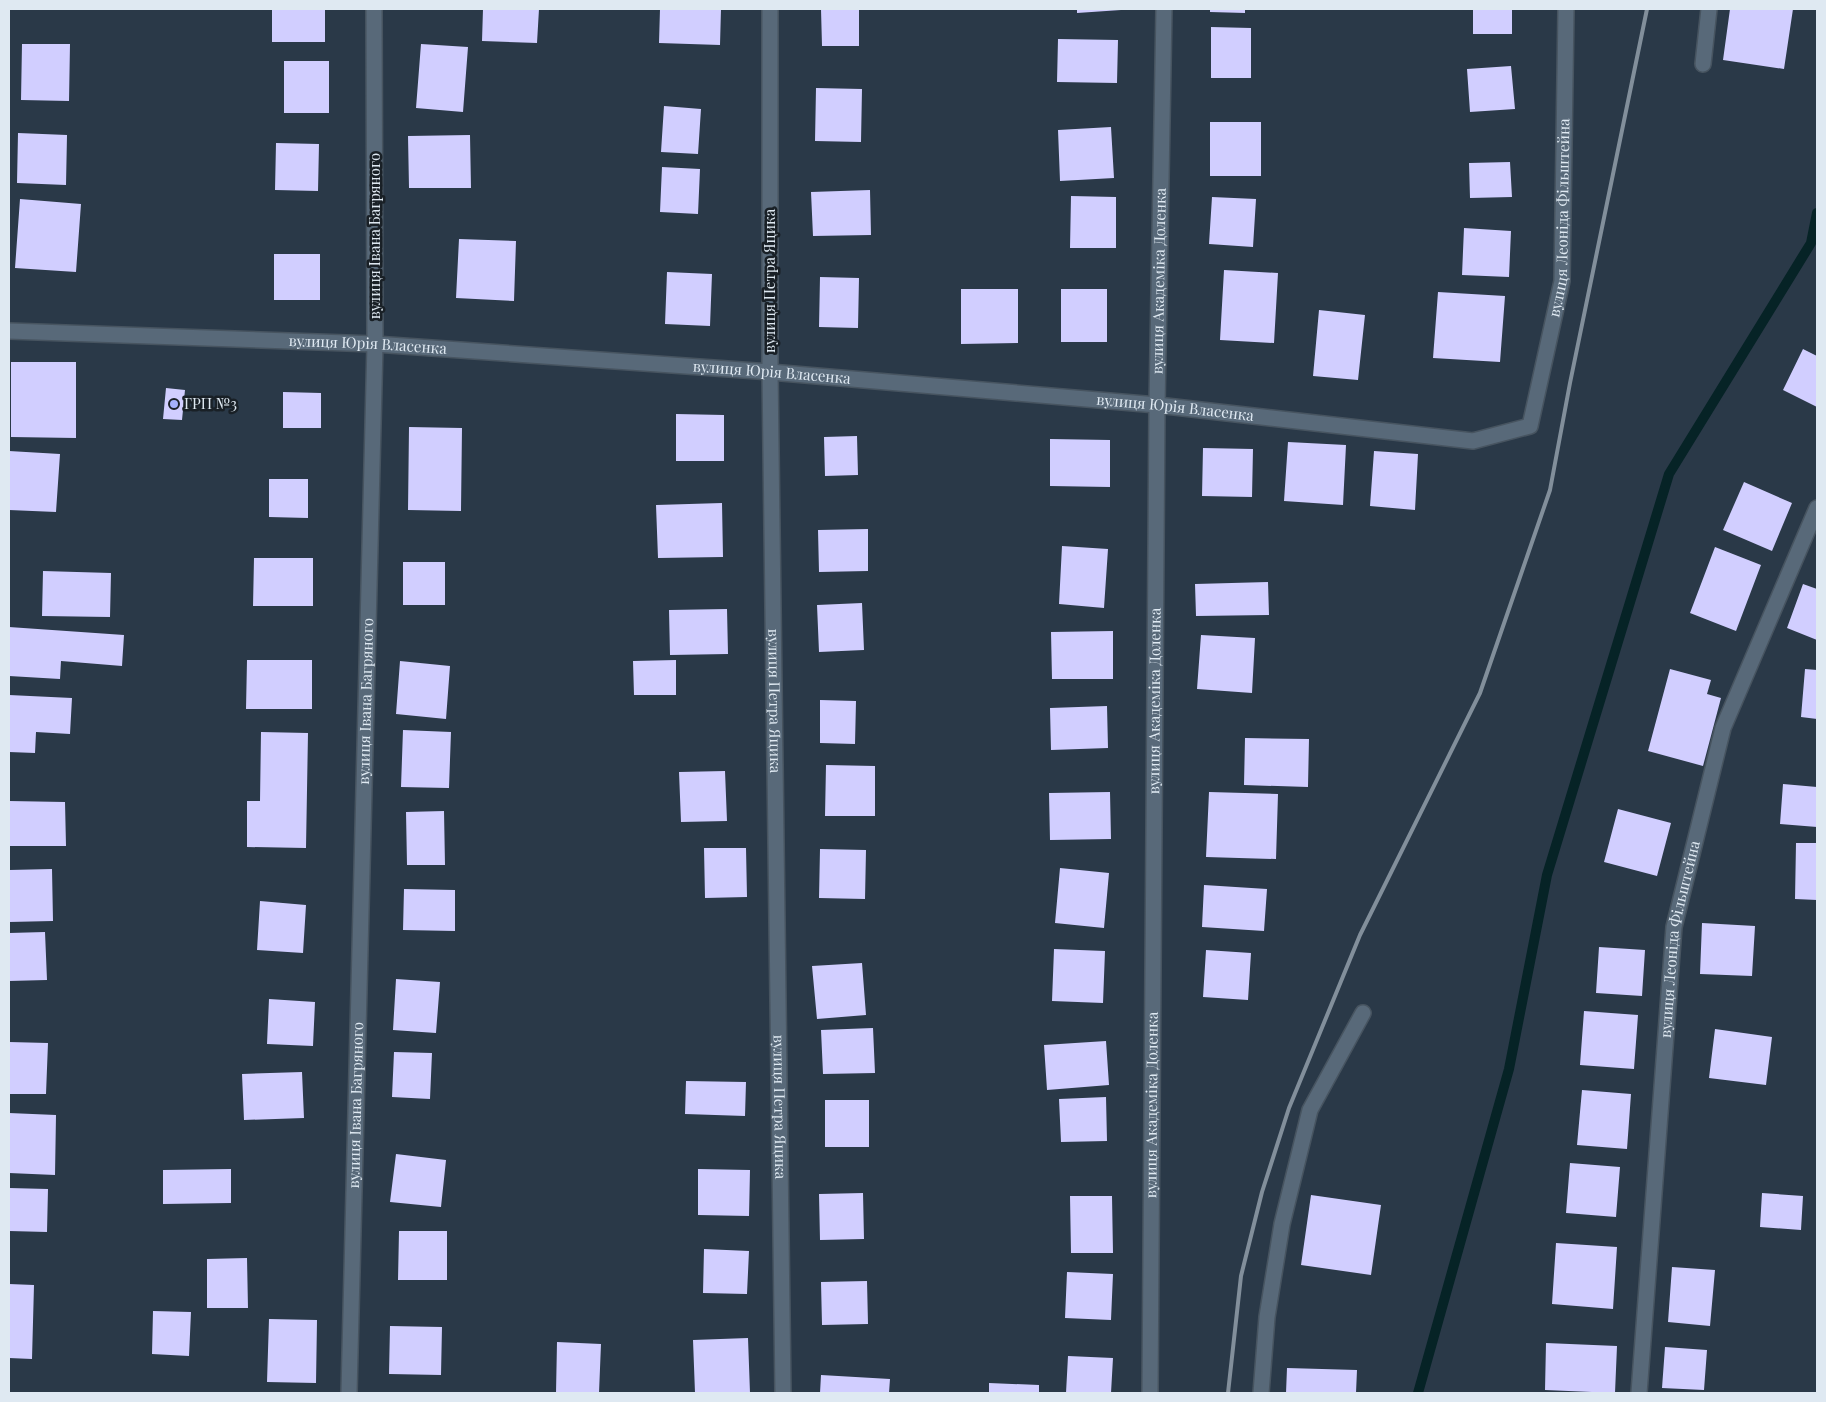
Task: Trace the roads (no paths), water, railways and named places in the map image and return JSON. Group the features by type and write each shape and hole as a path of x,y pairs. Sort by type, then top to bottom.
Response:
{"street":[{"name":"вулиця Івана Багряного","path":"350,1393 375,344 374,9"},
{"name":"вулиця Петра Яцика","path":"770,9 770,372 783,1393"},
{"name":"вулиця Академіка Доленка","path":"1150,1393 1157,405 1164,9"},
{"name":"вулиця Леоніда Фільштейна","path":"1530,426 1562,281 1566,9"},
{"path":"1704,64 1709,9"},
{"name":"вулиця Юрія Власенка","path":"9,332 375,344 770,372 1157,405 1472,441 1530,426"},
{"name":"вулиця Леоніда Фільштейна","path":"1639,1393 1674,927 1723,728 1817,508"},
{"path":"1261,1393 1267,1317 1282,1224 1310,1110 1363,1013"}],"waterway":[{"path":"1418,1393 1509,1069 1547,875 1669,474 1811,243 1817,213"}],"railway":[{"path":"1228,1393 1241,1276 1262,1192 1289,1108 1360,935 1480,693 1550,490 1570,383 1647,9"}],"place":[{"name":"ГРП №3","path":"174,404"}]}
